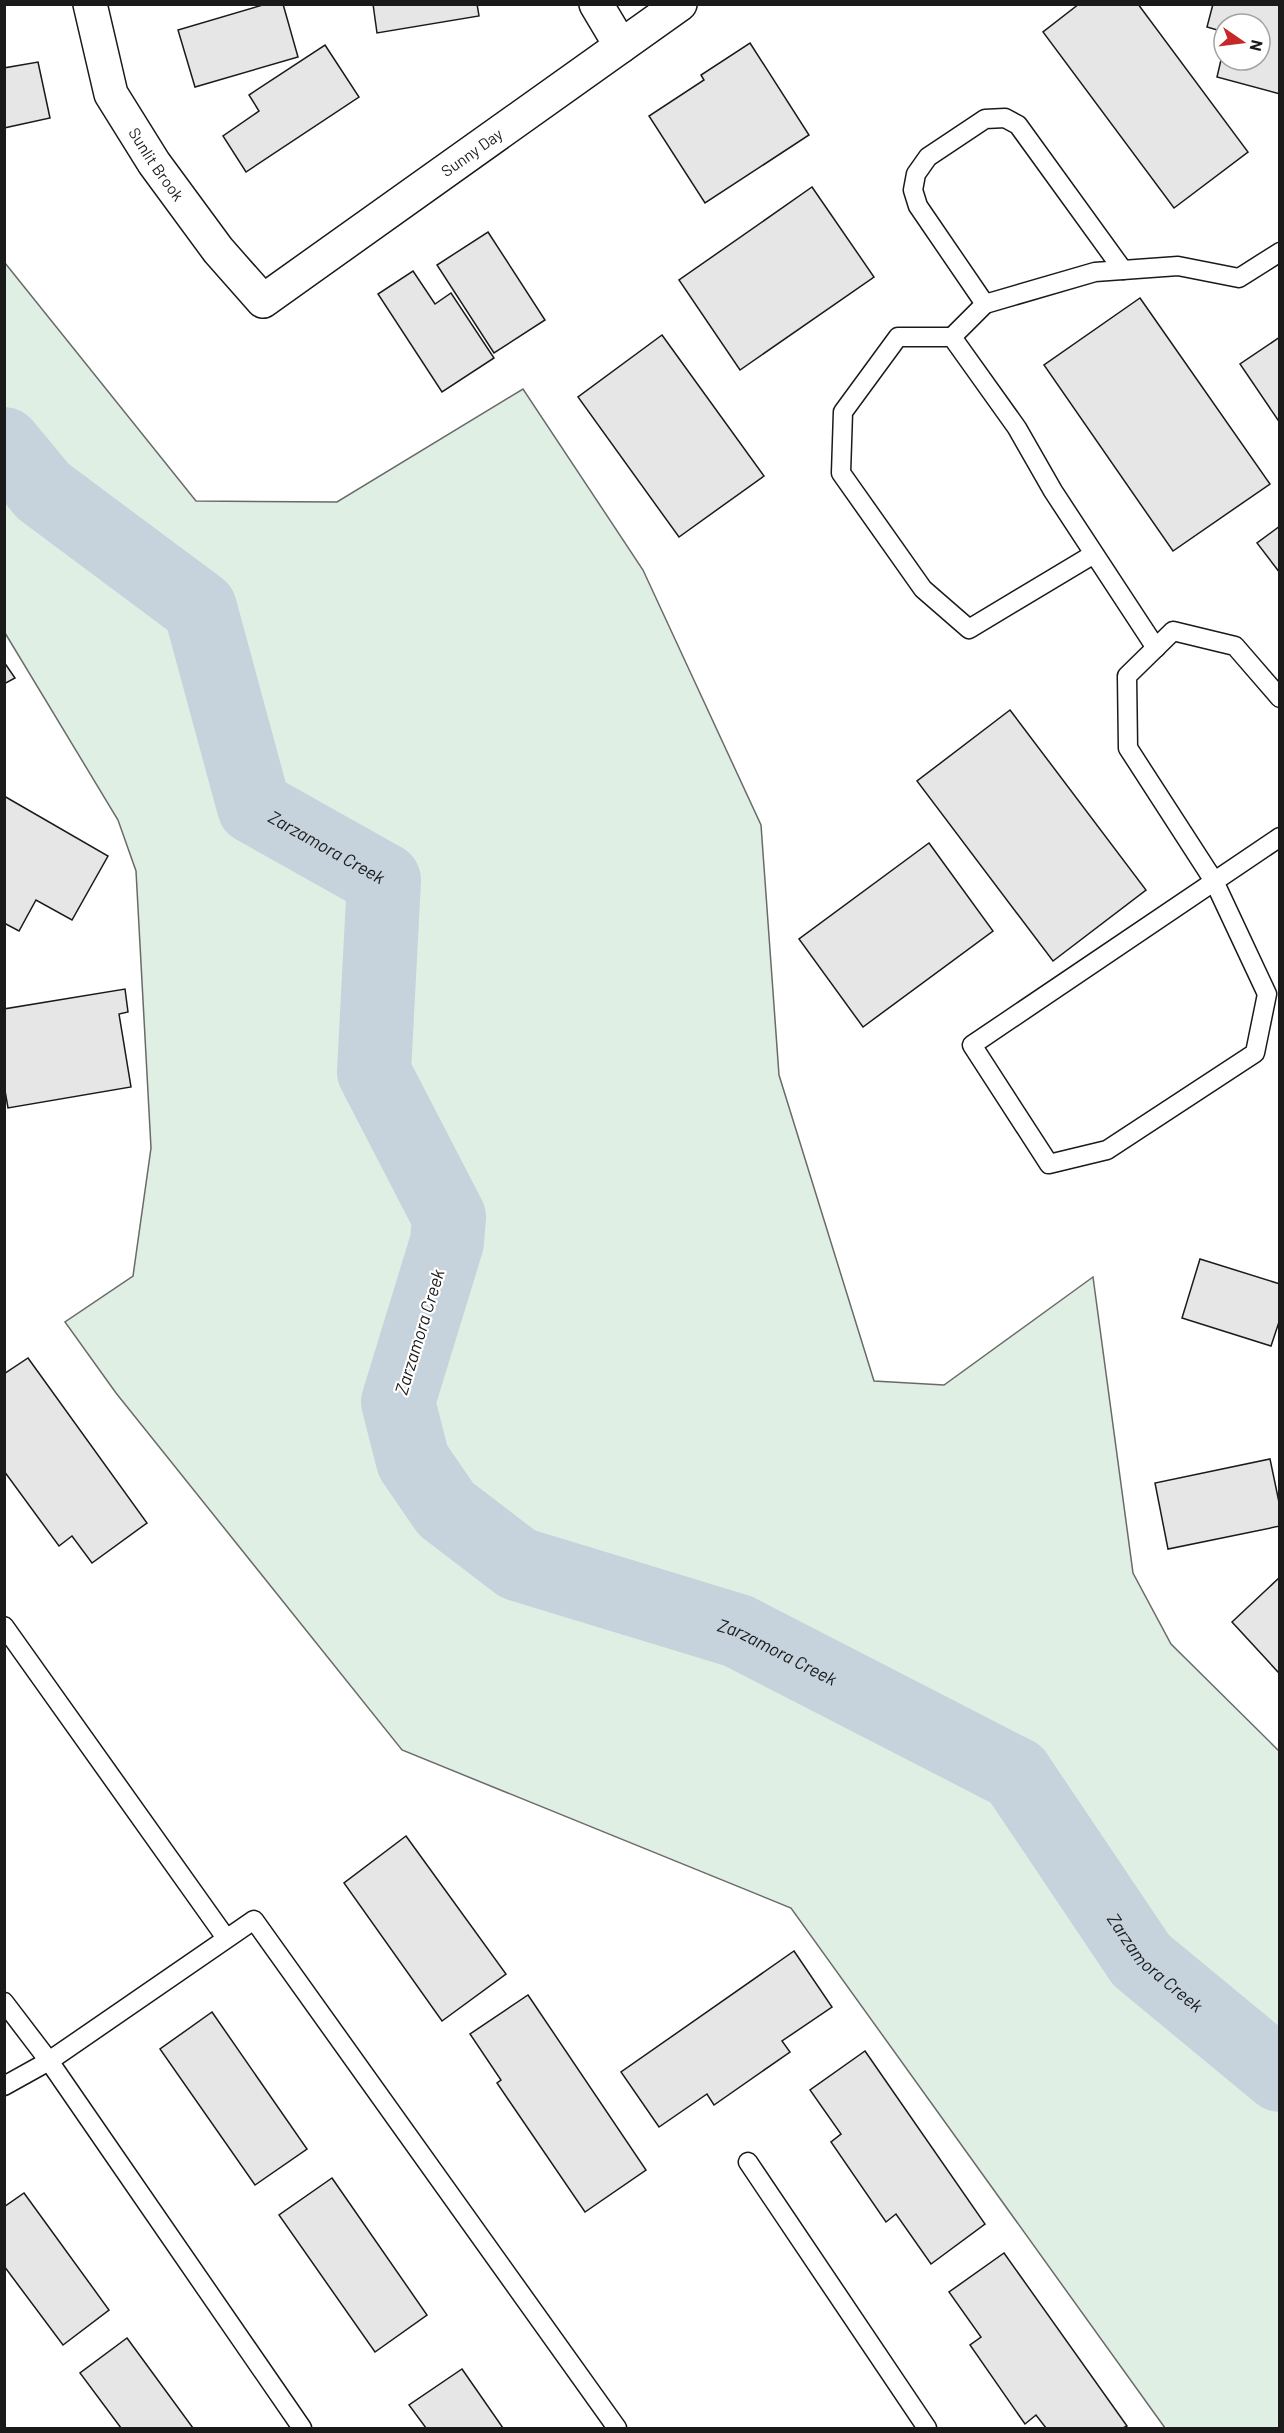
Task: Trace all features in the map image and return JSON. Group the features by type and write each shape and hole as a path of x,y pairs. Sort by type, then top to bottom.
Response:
{"street":[{"name":"Sunlit Brook","path":"90,4 111,94 154,163 218,250 263,301"},
{"path":"596,4 621,46"},
{"name":"Sunny Day","path":"263,301 680,4"}],"lane":[{"path":"985,304 918,207 913,190 916,174 928,157 985,119 1005,118 1018,125 1123,270"},
{"path":"1094,554 969,629 923,589 841,473 843,412 898,337 952,337 985,304 1095,272 1178,266 1239,278 1280,252"},
{"path":"952,337 1017,428 1053,490 1156,648"},
{"path":"1280,698 1235,646 1173,631 1127,676 1128,748 1214,881 1267,994 1255,1053 1107,1150 1049,1164 972,1045 1214,881 1280,837"},
{"path":"4,1626 226,1938"},
{"path":"4,2086 49,2061 254,1920 617,2428"},
{"path":"4,2002 49,2061 302,2428"},
{"path":"748,2162 927,2428"}],"green space":[{"path":"5,263 196,501 337,502 523,389 643,570 761,825 779,1075 874,1381 944,1385 1093,1277 1133,1573 1171,1644 1279,1751 1279,2428 1165,2428 791,1908 402,1750 116,1393 65,1322 133,1276 151,1148 136,871 118,820 5,633"}],"building":[{"path":"266,4 283,4 298,57 195,87 178,30"},
{"path":"373,4 477,4 479,16 377,33"},
{"path":"1079,4 1138,4 1248,152 1174,208 1043,32"},
{"path":"1213,4 1280,4 1280,94 1217,77 1218,72 1272,72 1272,12 1212,12 1212,28 1207,27"},
{"path":"750,43 809,135 705,203 649,116 704,80 701,75"},
{"path":"325,45 359,97 246,172 223,136 259,111 249,95"},
{"path":"38,62 50,118 4,128 4,68"},
{"path":"812,187 874,277 740,370 679,280"},
{"path":"488,232 545,320 494,353 437,265"},
{"path":"413,271 435,304 451,293 494,358 442,392 378,294"},
{"path":"1140,298 1270,484 1173,551 1044,365"},
{"path":"662,335 764,476 679,537 578,397"},
{"path":"1280,337 1280,423 1240,364"},
{"path":"1280,526 1280,573 1257,543"},
{"path":"4,662 15,678 4,684"},
{"path":"1010,710 1146,890 1053,961 917,781"},
{"path":"4,796 108,856 72,920 36,900 19,931 4,923"},
{"path":"929,843 993,931 863,1027 799,939"},
{"path":"125,989 128,1012 119,1014 131,1087 8,1108 4,1085 4,1009"},
{"path":"1200,1259 1280,1284 1280,1319 1271,1346 1182,1318"},
{"path":"28,1358 147,1523 92,1563 72,1536 59,1546 4,1471 4,1374"},
{"path":"1270,1459 1280,1507 1280,1526 1168,1549 1155,1483"},
{"path":"1280,1577 1280,1671 1278,1672 1232,1622"},
{"path":"406,1836 506,1974 442,2021 344,1883"},
{"path":"794,1951 832,2007 782,2041 790,2052 714,2105 707,2094 659,2127 621,2072"},
{"path":"528,1995 646,2170 585,2212 497,2083 501,2080 470,2034"},
{"path":"212,2012 307,2149 255,2185 160,2049"},
{"path":"865,2051 985,2224 931,2264 896,2214 886,2222 831,2142 841,2134 810,2090"},
{"path":"332,2178 427,2315 375,2352 279,2215"},
{"path":"24,2193 109,2310 63,2345 4,2266 4,2207"},
{"path":"1004,2253 1127,2426 1123,2428 1046,2428 1036,2415 1025,2424 970,2345 981,2337 949,2292"},
{"path":"127,2338 193,2428 121,2428 80,2373"},
{"path":"462,2369 503,2428 426,2428 409,2405"}],"waterway":[{"name":"Zarzamora Creek","path":"4,444 43,491 200,608 254,807 384,880 374,1072 449,1217 447,1242 398,1402 413,1461 446,1509 518,1564 738,1631 1016,1774 1141,1960 1280,2075"}]}
